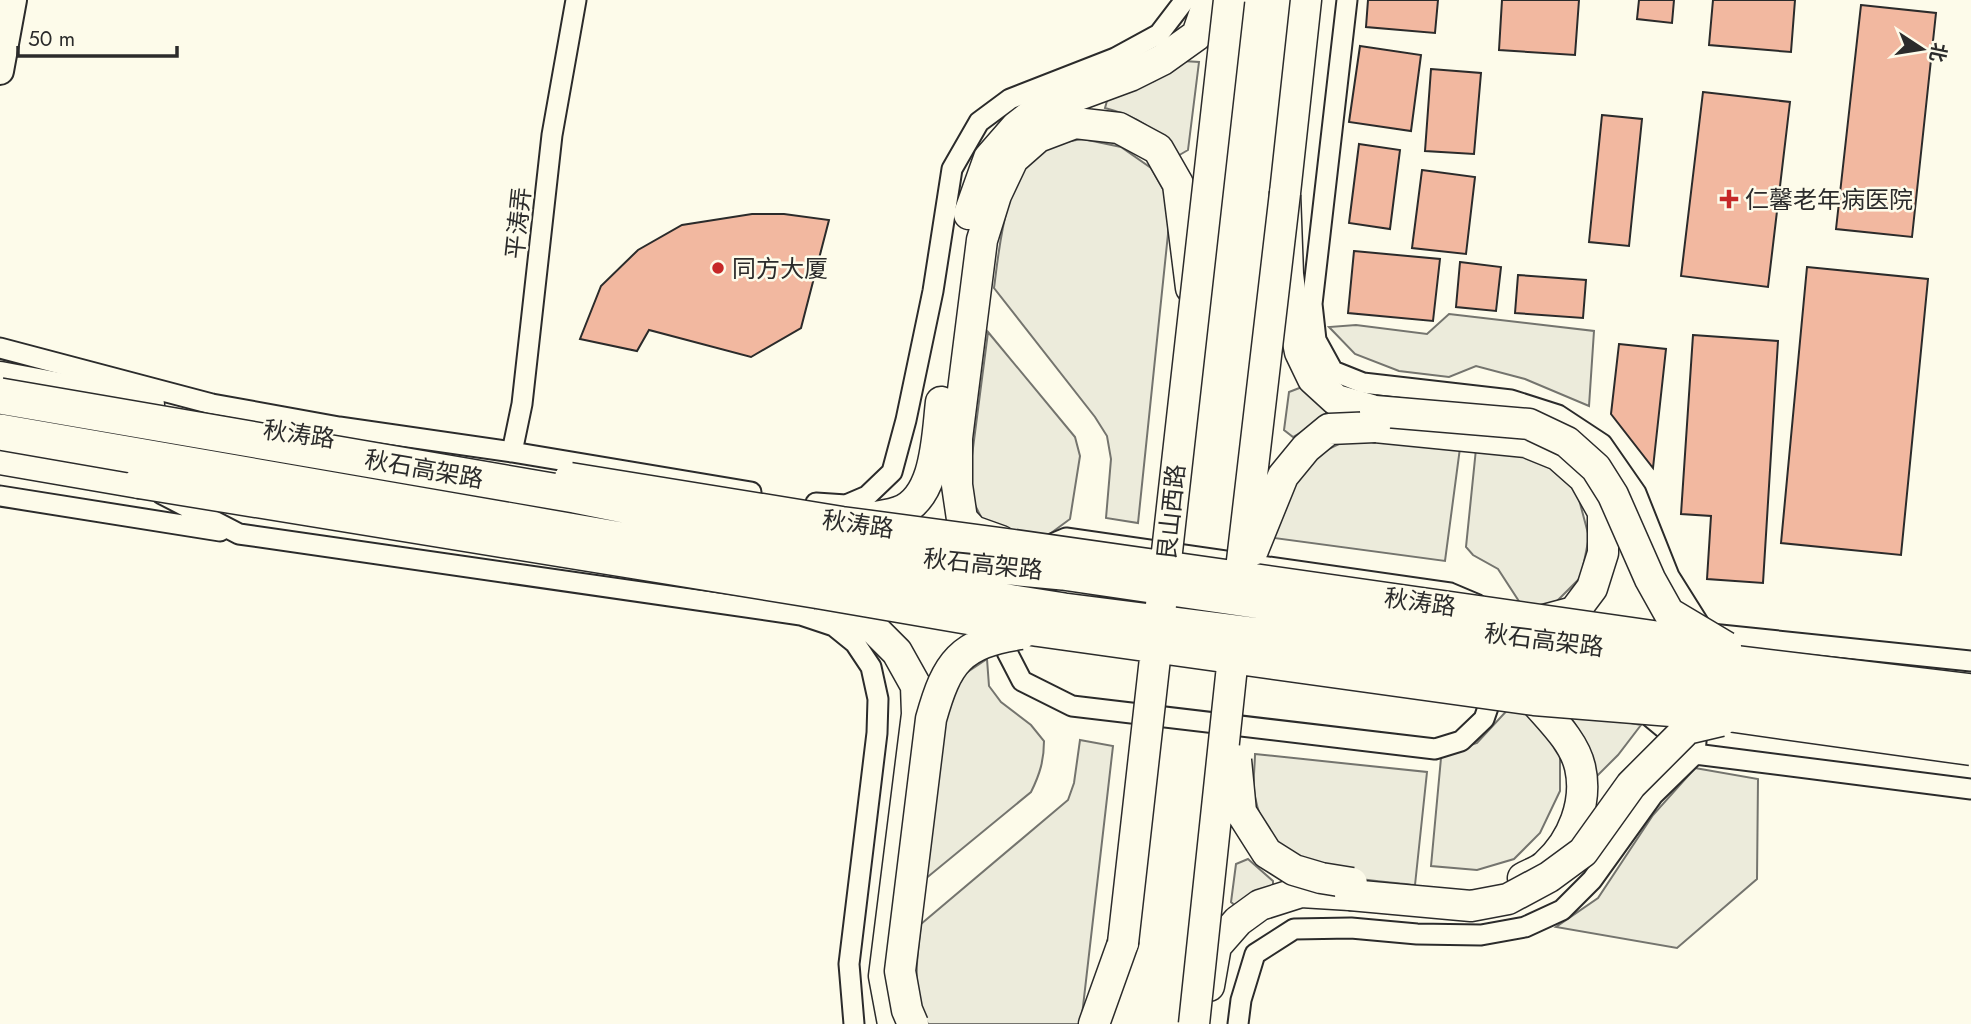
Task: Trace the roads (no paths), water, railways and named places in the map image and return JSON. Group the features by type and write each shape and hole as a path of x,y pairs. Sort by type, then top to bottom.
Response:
{"highway":[{"name":"秋石高架路","path":"0,396 562,492 689,518 935,561 1063,572 1460,630 1971,692"},
{"name":"秋石高架路","path":"0,432 684,551 1064,611 1971,727"}],"main road":[{"path":"842,522 900,511 918,498 933,470 962,237 973,198 989,158 1016,127 1038,110 1130,76 1162,60 1197,35 1209,0"},
{"name":"艮山西路","path":"1113,1024 1229,0"},
{"path":"1194,1024 1230,695 1239,583 1306,0"},
{"path":"1007,544 973,531 962,519 957,485 957,438 982,240 996,195 1013,159 1038,137 1074,123 1119,128 1158,149 1178,184 1194,313"},
{"path":"1285,193 1294,322 1300,352 1313,379 1336,400 1375,411 1529,424 1567,442 1596,468 1614,495 1650,579 1669,613 1715,640"},
{"name":"秋涛路","path":"0,377 273,431 842,522 1544,620 1971,675"},
{"path":"1239,583 1283,475 1306,448 1329,429 1375,427 1526,442 1558,456 1584,478 1603,512 1603,553 1592,588 1574,612 1544,620"},
{"path":"0,459 813,590 1038,631 1534,701 1736,717 1971,750"},
{"path":"813,590 875,630 897,652 916,685 917,714 884,976 893,1024"},
{"path":"913,1024 906,1010 900,971 931,719 941,684 955,662 972,648 992,638 1038,631"},
{"path":"1230,695 1241,812 1267,853 1294,870 1321,878 1475,894 1514,883 1545,866 1563,845 1577,821 1583,793 1580,766 1567,740 1534,701"},
{"path":"1202,1024 1216,946 1238,921 1261,905 1301,892 1471,905 1508,900 1549,877 1583,852 1631,785 1687,729 1736,717"},
{"path":"1094,1024 1123,943"}],"street":[{"path":"0,71 13,0"},
{"name":"平涛弄","path":"512,452 522,404 552,135 576,0"},
{"path":"0,348 212,404 339,427 512,452 816,503 846,505 867,496 892,472 906,420 933,291 952,170 979,122 1010,99 1115,58 1159,34 1185,0"},
{"path":"1238,1024 1241,1000 1255,954 1294,929 1351,928 1417,934 1481,935 1525,928 1562,910 1592,880 1653,795 1695,754 1715,640 1669,576 1636,493 1602,443 1558,415 1511,400 1363,383 1333,371 1316,340 1312,304 1347,0"},
{"path":"139,483 239,534"},
{"path":"0,496 239,534 813,590 1007,612"},
{"path":"816,503 813,590 835,626 855,643 871,667 878,699 877,733 849,964 854,1024"},
{"path":"1066,538 1450,593 1476,604 1499,621 1498,677 1484,719 1461,741 1435,749 1072,706 1022,681 1007,652 1007,612 1026,559 1040,549 1066,538"},
{"path":"1498,677 1632,688 1715,640 1971,661"},
{"path":"1498,677 1627,698 1695,754 1971,789"}],"place":[{"name":"仁馨老年病医院","path":"1729,199"},
{"name":"同方大厦","path":"718,268"}]}
